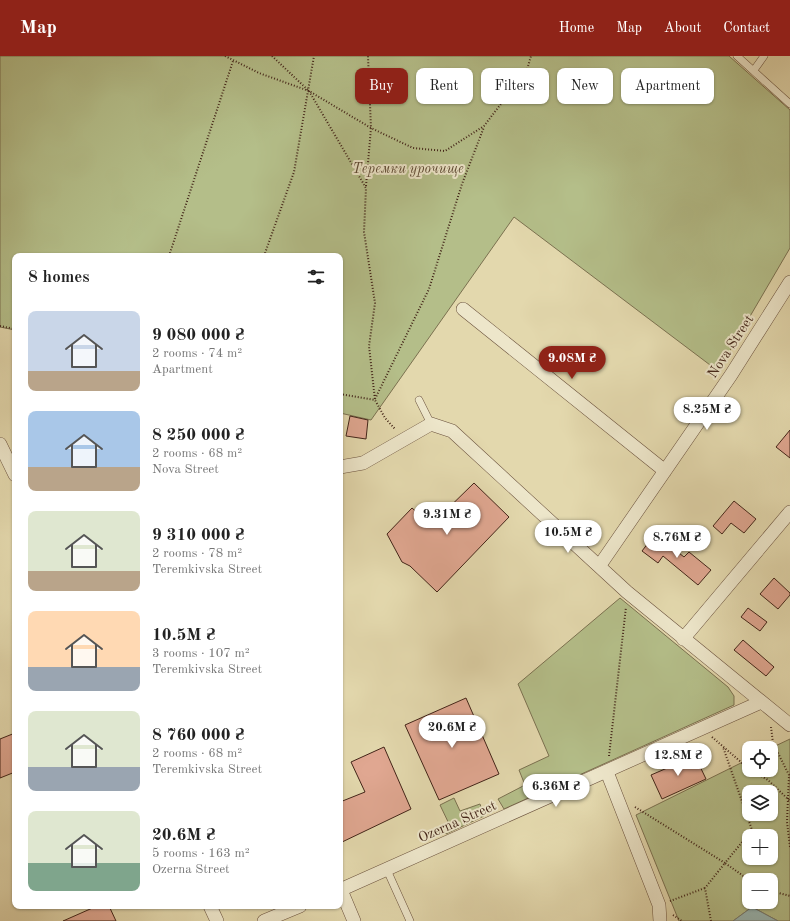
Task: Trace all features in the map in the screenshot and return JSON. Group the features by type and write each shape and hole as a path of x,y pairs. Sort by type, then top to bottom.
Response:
{"street":[{"name":"Nova Street","path":"600,565 731,375 790,282"},
{"path":"463,309 665,471"},
{"path":"343,466 363,463 431,424 452,431 600,565 627,592 790,725"},
{"path":"0,444 12,469"},
{"path":"683,639 790,512"},
{"name":"Ozerna Street","path":"343,889 702,729 765,705"},
{"path":"607,772 659,905 660,921"},
{"name":"Ozerna Street","path":"343,897 354,921"},
{"path":"211,909 217,921"},
{"path":"264,921 281,918 295,909"}],"lane":[{"path":"737,56 790,104"},
{"path":"754,70 764,56"},
{"path":"419,400 431,424"},
{"path":"387,870 410,921"}],"path":[{"path":"225,56 233,61 309,91 371,128 413,148 445,151 484,126"},
{"path":"272,56 309,91 366,188"},
{"path":"265,253 294,172 314,56"},
{"path":"368,56 371,128 364,232 375,303 369,346 375,400 385,418 404,439"},
{"path":"375,400 429,289 462,184 484,126 527,70 531,56"},
{"path":"170,253 233,61"},
{"path":"0,326 12,328"},
{"path":"343,395 375,400"},
{"path":"607,772 627,592"},
{"path":"765,705 773,743 789,775 787,822 790,847"},
{"path":"702,729 742,762"},
{"path":"659,905 705,888 752,830 723,747"},
{"path":"763,777 790,801"},
{"path":"617,796 742,875"},
{"path":"705,888 711,921"},
{"path":"778,893 790,896"}],"green space":[{"name":"Теремки урочище","path":"0,56 729,56 790,110 790,248 718,371 514,217 371,420 343,414 343,253 12,253 12,329 0,327"},
{"path":"620,598 728,687 734,696 734,705 504,809 498,799 525,785 519,770 549,756 518,684"},
{"path":"790,739 790,921 778,921 756,909 778,909 778,873 742,873 742,909 749,909 733,921 679,921 636,815 742,762 742,777 778,777 778,745"},
{"path":"454,798 460,811 480,804 484,816 446,834 444,831 451,828 440,805"}],"water":[{"path":"749,909 756,909 778,921 733,921"}],"building":[{"path":"350,416 368,420 366,439 346,436"},
{"path":"790,430 790,458 776,447"},
{"path":"474,483 509,517 437,592 410,566 402,562 387,534 412,508 431,525"},
{"path":"734,501 756,519 744,533 731,523 722,534 713,526"},
{"path":"655,534 684,557 689,552 711,570 698,585 663,556 658,563 642,551"},
{"path":"774,578 790,593 778,609 760,594"},
{"path":"748,608 767,622 760,631 741,617"},
{"path":"743,640 774,667 766,676 734,650"},
{"path":"466,698 499,774 439,800 405,725"},
{"path":"12,734 12,773 0,778 0,739"},
{"path":"384,747 411,809 343,842 343,801 365,792 351,762"},
{"path":"695,756 706,779 662,799 651,775"},
{"path":"90,909 110,909 116,921 63,921"}]}
